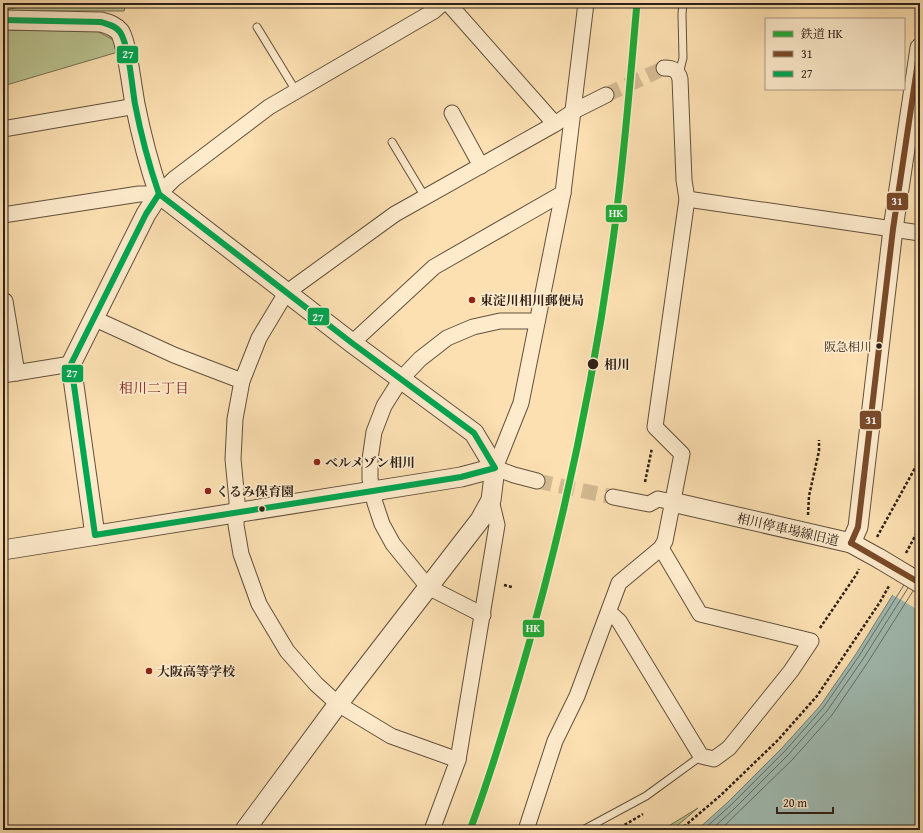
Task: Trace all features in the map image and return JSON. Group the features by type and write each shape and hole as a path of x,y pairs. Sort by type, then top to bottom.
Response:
{"street":[{"path":"95,536 71,364 146,214 159,194 174,179 269,107 434,11 443,3"},
{"path":"448,3 555,124"},
{"path":"245,830 338,704 480,520 490,500 495,468 521,404 563,193 586,3"},
{"path":"3,20 101,22 110,24 116,28 123,39 136,106 151,169 159,194 286,293 474,433 495,468"},
{"path":"851,544 858,527 893,229 918,79 920,48"},
{"path":"526,830 554,741 577,696 619,583 661,548 665,541 682,454 655,428 687,199 684,180 679,74 672,68 664,68"},
{"path":"458,760 391,736 338,704 316,684 287,651 259,604 241,554 236,525 237,514 233,459 235,419 242,381 259,338 286,293 395,214 555,124 574,111 606,95"},
{"path":"3,128 136,106"},
{"path":"452,113 481,166"},
{"path":"352,343 434,267 563,193"},
{"path":"3,215 139,194 159,194"},
{"path":"687,199 920,233"},
{"path":"5,301 10,374 71,364"},
{"path":"93,318 174,355 242,381"},
{"path":"483,615 428,587 393,544 382,524 372,491 370,460 374,432 384,406 400,379 420,359 447,338 473,327 500,321 537,321"},
{"path":"3,550 237,514 461,477 495,468 537,481"},
{"path":"613,497 648,504 658,499 672,502"},
{"path":"432,830 458,760 497,525 490,500"},
{"name":"相川停車場線旧道","path":"672,502 851,544 920,582"},
{"path":"609,612 619,621 701,756 714,759 729,748 791,671 811,641 700,614 661,548"}],"lane":[{"path":"679,74 683,58 682,3"},
{"path":"258,26 296,91"},
{"path":"392,142 425,197"},
{"path":"583,830 646,796 701,756"}],"path":[{"path":"645,482 654,440 655,428"},
{"path":"808,521 809,496 819,451 819,440"},
{"path":"876,537 920,459"},
{"path":"905,555 920,527"},
{"path":"811,641 856,575 859,568"},
{"path":"680,830 721,795 772,746 817,696 880,602 891,582"}],"green space":[{"path":"32,3 126,3 124,11 3,11"},
{"path":"3,30 97,31 115,41 118,52 3,86"},
{"path":"698,808 672,830 662,830"}],"water":[{"path":"920,551 920,830 697,830 728,802 782,748 820,706 856,654"}],"pier":[{"path":"917,553 920,555 920,611 891,594"}],"tunnel":[{"path":"606,95 664,68"},
{"path":"537,481 613,497"}],"rail line":[{"name":"HK","path":"470,830 498,750 537,615 564,509 586,402 605,294 617,210 637,3"}],"transit line":[{"name":"27","path":"3,20 101,22 116,28 120,32 126,46 140,127 159,194"},
{"name":"31","path":"851,543 858,527 893,229 920,48"},
{"name":"27","path":"159,194 352,343 474,433 495,468 461,477 95,535 71,364 146,214 159,194"},
{"name":"31","path":"851,543 920,583"}],"place":[{"name":"東淀川相川郵便局","path":"472,300"},
{"name":"阪急相川","path":"879,346"},
{"name":"相川","path":"593,364"},
{"name":"ベルメゾン相川","path":"317,462"},
{"name":"くるみ保育園","path":"208,491"},
{"name":"大阪高等学校","path":"149,671"}],"district":[{"name":"相川二丁目","path":"154,388"}]}
